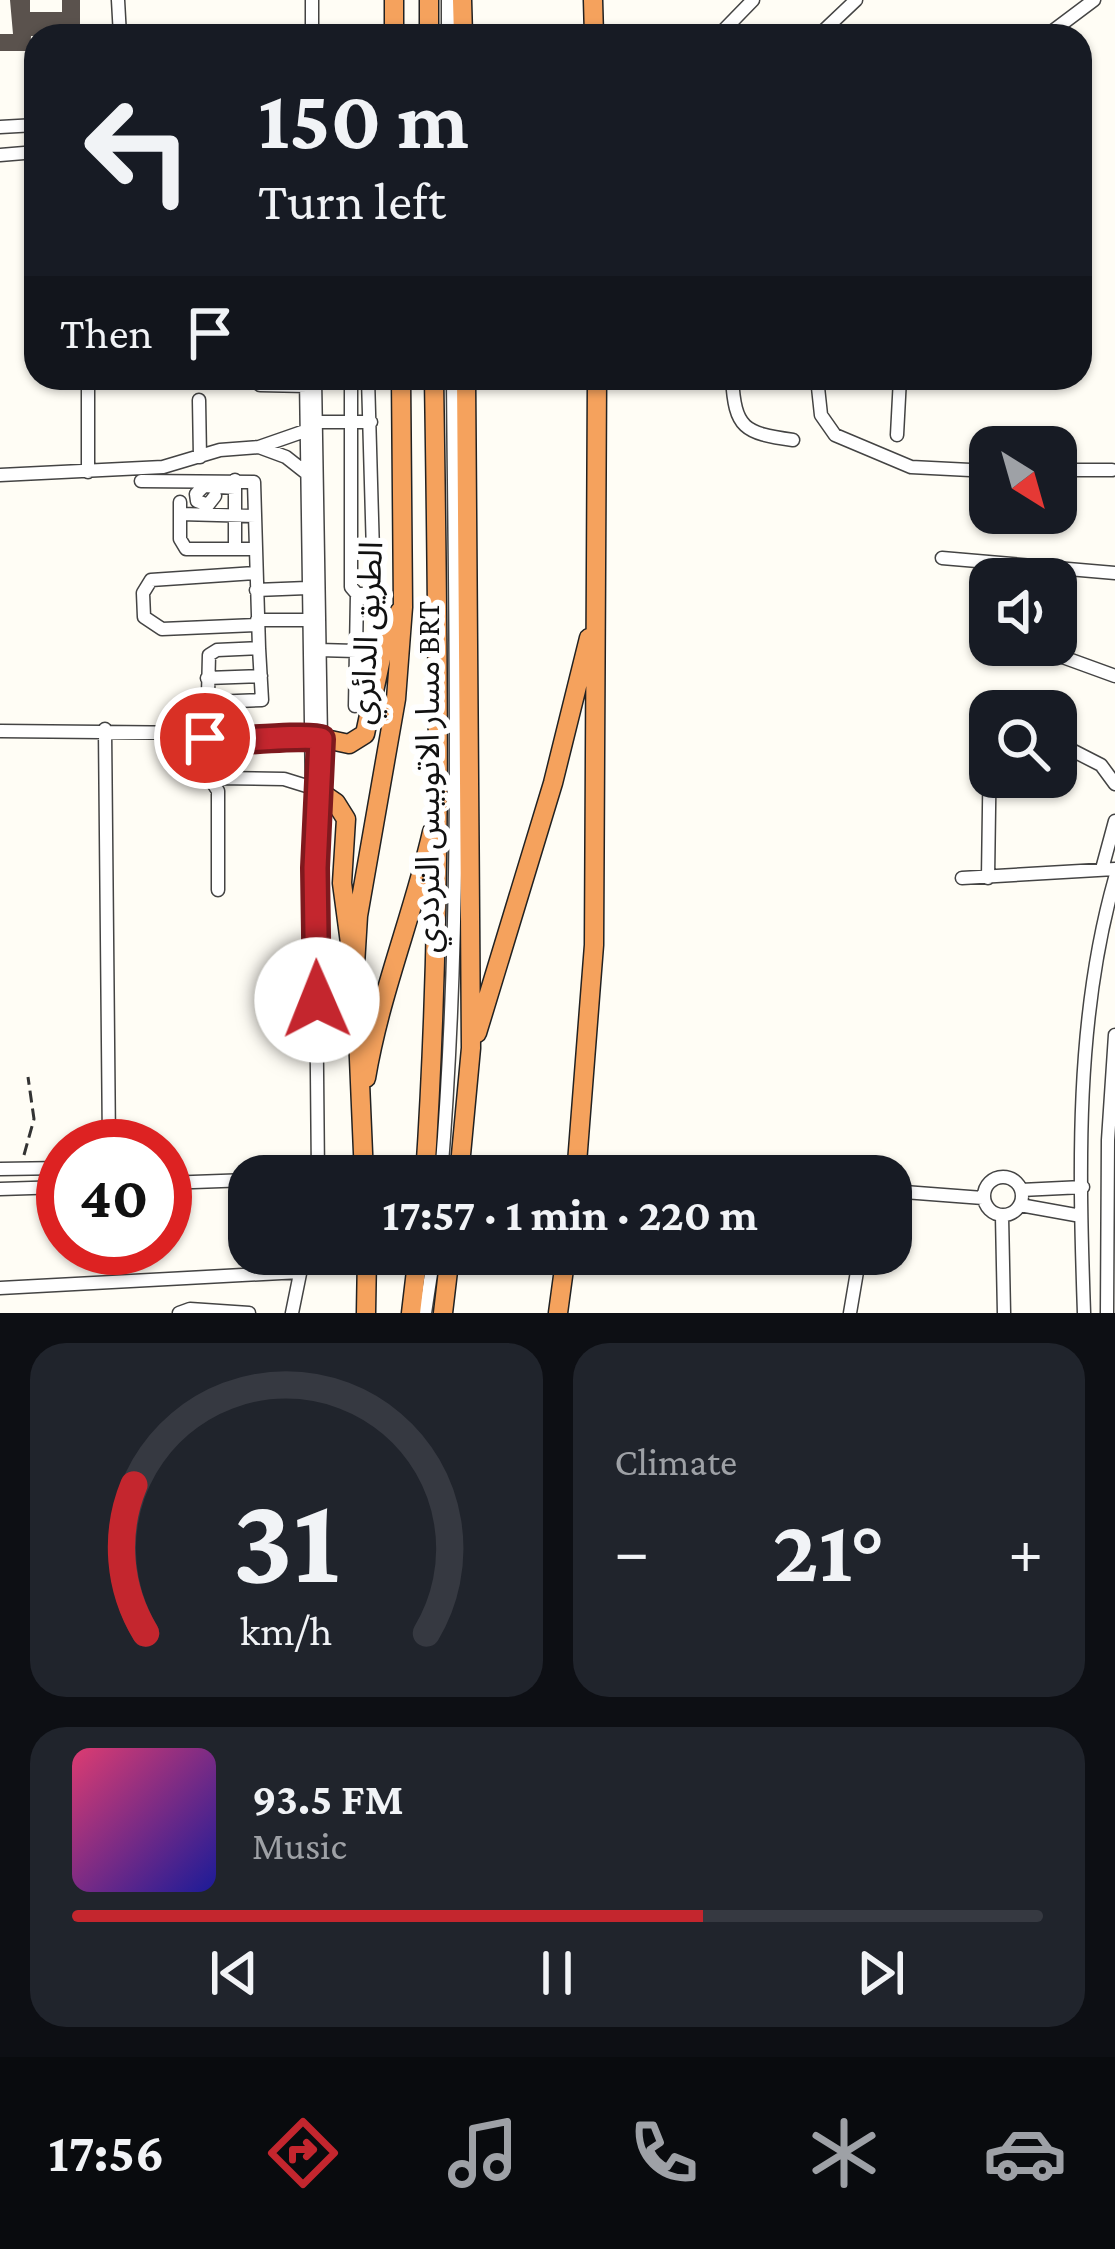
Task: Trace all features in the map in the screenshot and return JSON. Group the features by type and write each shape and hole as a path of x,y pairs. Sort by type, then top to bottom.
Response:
{"highway":[{"name":"الطريق الدائري","path":"363,1155 355,964 358,916 396,699 403,607 400,390"},
{"name":"الطريق الدائري","path":"426,1155 437,1000 441,792 434,390"},
{"path":"460,1155 471,1048 466,390"},
{"path":"578,1155 594,945 597,390"},
{"path":"471,1048 554,783 598,601"},
{"path":"316,737 350,744 365,734 386,635 403,607"},
{"path":"316,789 336,803 346,819 342,883 355,964"},
{"path":"361,1114 376,1024 411,919 441,792"},
{"path":"365,1313 366,1275"},
{"path":"411,1313 416,1275"},
{"path":"443,1313 448,1275"},
{"path":"558,1313 563,1275"}],"street":[{"path":"730,24 753,0"},
{"path":"831,24 856,0"},
{"path":"1062,24 1094,0"},
{"path":"88,390 88,472"},
{"path":"310,390 319,650 318,1155"},
{"path":"350,390 351,587 357,594 355,706"},
{"path":"357,594 374,588 369,390"},
{"name":"مسار الاتوبيس الترددي BRT","path":"443,1155 453,1029 457,823 452,390"},
{"path":"733,390 743,425 756,434 793,440"},
{"path":"819,390 821,415 835,435 899,465 969,470"},
{"path":"898,435 900,390"},
{"path":"200,400 200,457"},
{"path":"0,475 163,467 220,450 259,447 310,427 370,422"},
{"path":"259,447 311,472"},
{"path":"1077,471 1114,472"},
{"path":"311,472 307,588 316,737"},
{"path":"141,481 235,484"},
{"path":"215,496 202,505 196,494 204,486 254,482 263,698 257,704 216,704 208,694 207,660 212,652 259,648"},
{"path":"235,484 235,550"},
{"path":"350,485 372,484"},
{"path":"255,516 180,508 180,538 186,549 255,549"},
{"path":"350,529 372,527"},
{"path":"942,558 1115,573"},
{"path":"255,573 159,578 146,586 143,605 148,623 162,629 308,620"},
{"path":"256,590 307,588"},
{"path":"319,650 356,651"},
{"path":"1077,662 1115,676"},
{"path":"208,678 262,676"},
{"path":"105,729 109,1119"},
{"path":"0,731 199,730 205,742 201,764 218,791 218,890"},
{"path":"205,742 316,737"},
{"path":"1077,753 1101,765 1115,784"},
{"path":"214,778 284,778 316,789"},
{"path":"988,878 989,798"},
{"path":"1084,1313 1081,1216 1087,1028 1115,821"},
{"path":"962,878 1111,872"},
{"path":"1107,1313 1108,1140 1115,1035"},
{"path":"0,1169 36,1169"},
{"path":"983,1198 996,1178 1011,1179 1021,1190 1020,1205"},
{"path":"192,1182 228,1181"},
{"path":"1021,1190 1083,1187"},
{"path":"0,1189 36,1188"},
{"path":"912,1193 983,1198"},
{"path":"983,1198 992,1212 1002,1216"},
{"path":"1002,1216 1020,1205 1081,1216"},
{"path":"1002,1216 1004,1313"},
{"path":"0,1288 244,1275"},
{"path":"292,1313 299,1275"},
{"path":"425,1313 431,1275"},
{"path":"850,1313 856,1275"},
{"path":"179,1313 190,1309 249,1313"}],"path":[{"path":"24,1169 34,1119 28,1077"}],"building":[{"path":"10,0 30,0 30,12 62,12 62,0 80,0 80,24 24,24 24,51 0,51 0,34 13,34"}],"route":[{"path":"205,738 205,742 276,742 310,735 321,739 320,844 315,868 317,1000"}]}
